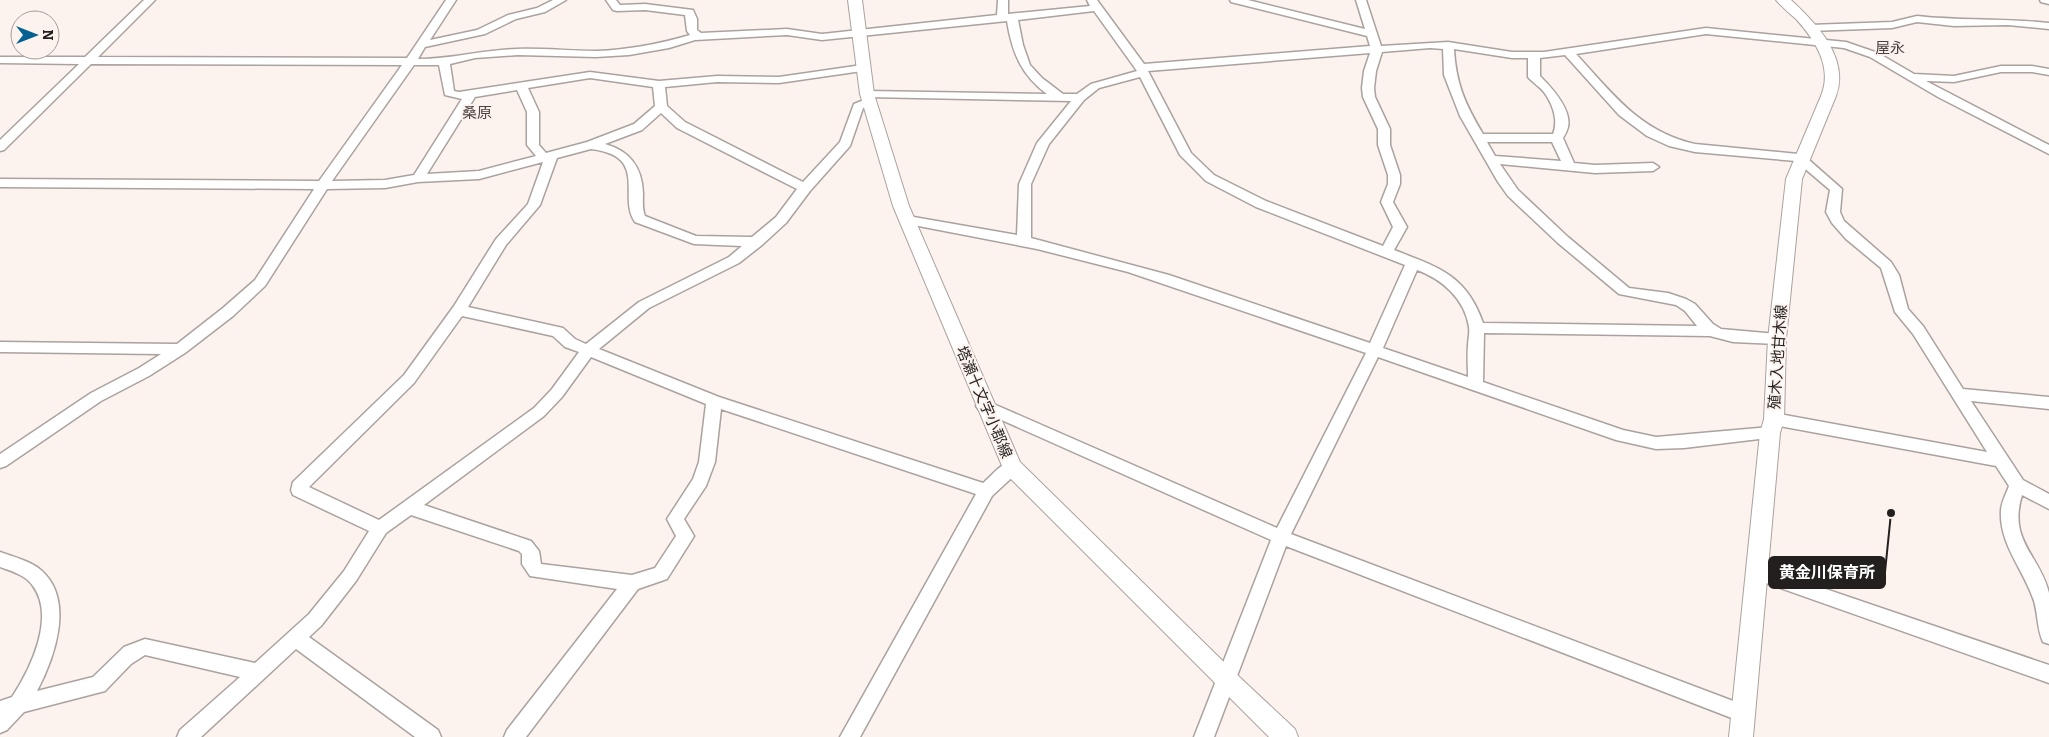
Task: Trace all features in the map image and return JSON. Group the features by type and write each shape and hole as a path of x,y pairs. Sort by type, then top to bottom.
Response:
{"main road":[{"name":"塔瀬十文字小郡線","path":"855,0 862,68 868,98 901,206 984,406 1012,466 1225,679 1286,737"},
{"name":"殖木入地甘木線","path":"1741,737 1772,426 1777,339 1794,180 1832,84 1830,64 1821,43 1810,28 1783,0"}],"street":[{"path":"0,146 150,0"},
{"path":"0,462 96,397 144,372 180,349 228,312 260,283 323,185 411,61 451,0"},
{"path":"421,45 481,32 512,17 541,10 561,0"},
{"path":"611,0 617,8 645,7 689,12 692,20 692,31 700,37"},
{"path":"1003,0 1007,18 1025,67 1037,82 1060,98"},
{"path":"1235,0 1372,34"},
{"path":"1361,0 1377,50 1370,71 1369,97 1384,129 1384,145 1394,175 1394,184 1387,202 1400,227 1386,252"},
{"path":"2045,0 2049,1"},
{"path":"0,60 444,62 474,56 518,52 580,54 629,52 660,47 700,37 771,32 798,33 822,37 858,34 1007,18 1094,4 1142,71 1186,155 1210,178 1261,204 1434,271 1452,283 1463,297 1477,328 1475,347 1476,386"},
{"path":"1810,28 1892,26 1917,20 2008,22 2048,29"},
{"path":"1024,241 1025,184 1043,143 1080,98 1095,86 1142,71 1377,50 1448,45 1512,55 1534,55 1568,52 1706,31 1846,45 1874,55 1942,95 2049,150"},
{"path":"1448,45 1450,75 1466,116 1513,194 1563,240 1618,287 1636,295 1681,301 1712,331 1718,334 1777,339"},
{"path":"1568,52 1623,112 1636,124 1651,133 1673,143 1695,148 1803,160 1836,189 1832,212 1851,236 1875,254 1890,270 1900,307 1918,330 2017,485 2049,502"},
{"path":"1534,55 1534,77 1551,93 1562,119 1562,127 1557,138 1569,166"},
{"path":"444,62 449,93 454,96 590,74 659,84 717,79 779,80 862,68"},
{"path":"1911,76 1954,79 2001,69 2032,69 2049,72"},
{"path":"659,84 661,107 681,124 805,188"},
{"path":"520,85 533,112 532,145 548,156"},
{"path":"418,178 471,94"},
{"path":"188,737 315,620 350,576 380,528 539,412 589,350 644,305 714,272 734,260 781,220 805,188 846,143 858,106 868,98 1080,98"},
{"path":"0,183 385,184 418,178 480,175 591,144 638,126 661,107"},
{"path":"1479,138 1557,138"},
{"path":"591,144 611,150 629,163 634,173 637,215 640,219 694,240 757,242"},
{"path":"380,528 299,490 299,487 409,379 459,310 501,242 534,205 548,156"},
{"path":"1492,160 1595,169 1653,168"},
{"path":"908,220 1024,241 1105,260 1164,278 1622,436 1656,442 1684,442 1772,426 2003,462"},
{"path":"1204,737 1281,536 1374,352 1413,263"},
{"path":"459,310 558,332 570,343 714,401 986,491"},
{"path":"1477,328 1712,331"},
{"path":"0,347 180,349"},
{"path":"1960,394 2049,403"},
{"path":"408,507 525,546 530,551 531,564 536,570 632,583 661,574 685,536 675,519 700,481 707,462 714,401"},
{"path":"984,406 1281,536 1742,713"},
{"path":"850,737 986,491 1012,466"},
{"path":"2017,485 2009,510 2011,535 2034,578 2043,602 2049,636"},
{"path":"0,559 20,567 40,580 47,596 52,623 41,662 18,704 0,724"},
{"path":"1758,573 2049,674"},
{"path":"514,737 632,583"},
{"path":"296,638 431,737"},
{"path":"0,710 98,685 104,682 126,655 136,649 145,647 257,672"}],"place":[{"name":"黄金川保育所","path":"1891,513"}],"district":[{"name":"屋永","path":"1890,48"},
{"name":"桑原","path":"477,113"}]}
